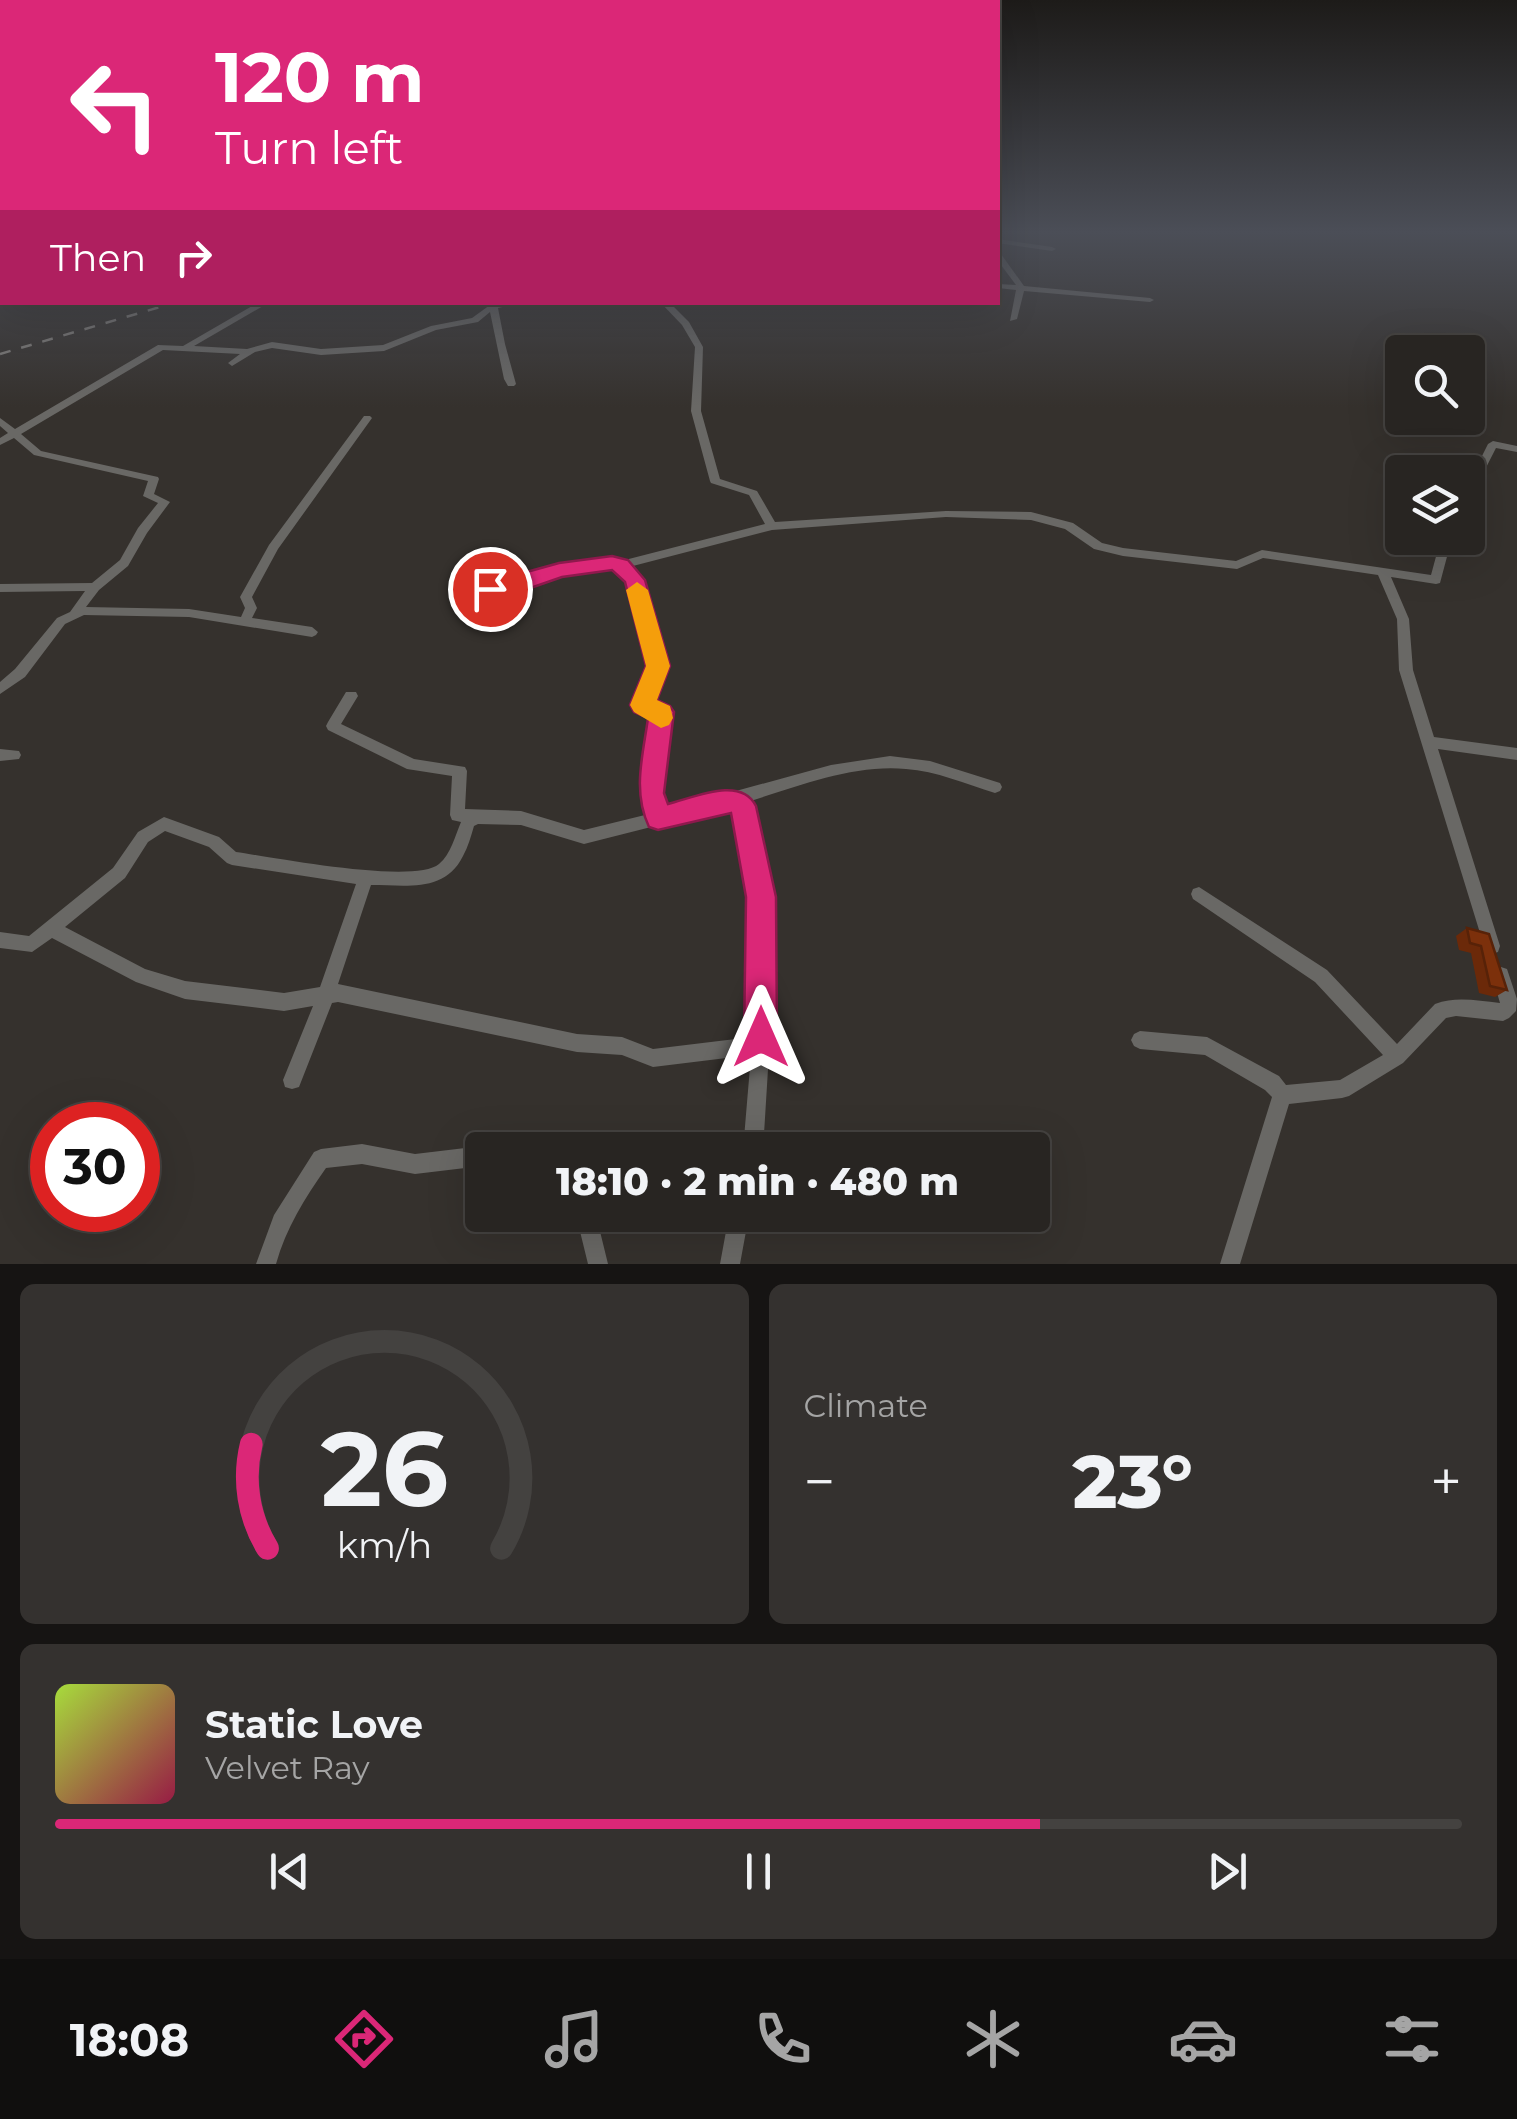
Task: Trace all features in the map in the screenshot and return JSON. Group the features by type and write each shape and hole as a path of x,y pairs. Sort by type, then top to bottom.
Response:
{"street":[{"path":"1012,319 1020,289"},
{"path":"1041,289 1150,300"},
{"path":"183,349 261,305"},
{"path":"232,363 248,352 272,345 322,352 384,348 434,328 475,320 493,305"},
{"path":"493,305 493,325 511,384"},
{"path":"667,305 700,347 696,411 715,482 753,493 772,526"},
{"path":"0,442 161,346 248,352"},
{"path":"244,622 251,608 246,597 273,548 366,418"},
{"path":"0,420 38,452 154,479 148,496 164,502 142,530 124,563 94,588 20,673 0,689"},
{"path":"1485,459 1492,444 1517,449"},
{"path":"465,593 516,586 559,570 621,565 772,526 946,514 1031,516 1068,526 1098,546 1123,552 1237,565 1262,554 1436,580 1443,555"},
{"path":"621,565 635,580 658,666 642,705 661,712 651,793 658,818"},
{"path":"1282,1095 1342,1089 1398,1057 1440,1010 1456,1007 1494,1013 1503,1012 1510,1005 1406,670 1404,619 1383,574"},
{"path":"0,588 94,588"},
{"path":"75,613 189,612 312,632"},
{"path":"351,696 333,726 412,765 460,771 457,815 521,818 584,837 797,781 890,762 934,768 996,787"},
{"path":"1430,742 1517,754"},
{"path":"732,800 743,806 761,897 760,1044 754,1132"},
{"path":"0,940 32,944 54,930 104,882 119,874 143,837 164,824 214,842 232,858 366,878 428,878 444,870 456,854 468,822 476,817"},
{"path":"292,1080 326,996 366,878"},
{"path":"1199,894 1321,976 1398,1057"},
{"path":"54,930 142,976 185,990 284,1002 338,993 577,1043 622,1046 653,1058 760,1044"},
{"path":"1140,1040 1207,1046 1272,1083 1282,1095"},
{"path":"1230,1264 1282,1095"},
{"path":"266,1264 271,1244 298,1192 321,1159 362,1154 414,1164 465,1158"},
{"path":"590,1232 598,1264"},
{"path":"730,1264 736,1232"}],"building":[{"path":"1467,928 1489,934 1507,990 1490,986 1481,946 1470,943"}],"railway":[{"path":"0,354 167,305"}],"slow traffic":[{"path":"637,590 658,666 642,705 661,712 661,718"}],"route":[{"path":"490,589 516,586 559,570 612,563 621,565 635,580 658,666 642,705 661,712 651,793 658,818 732,800 743,806 761,897 761,1037"}]}
